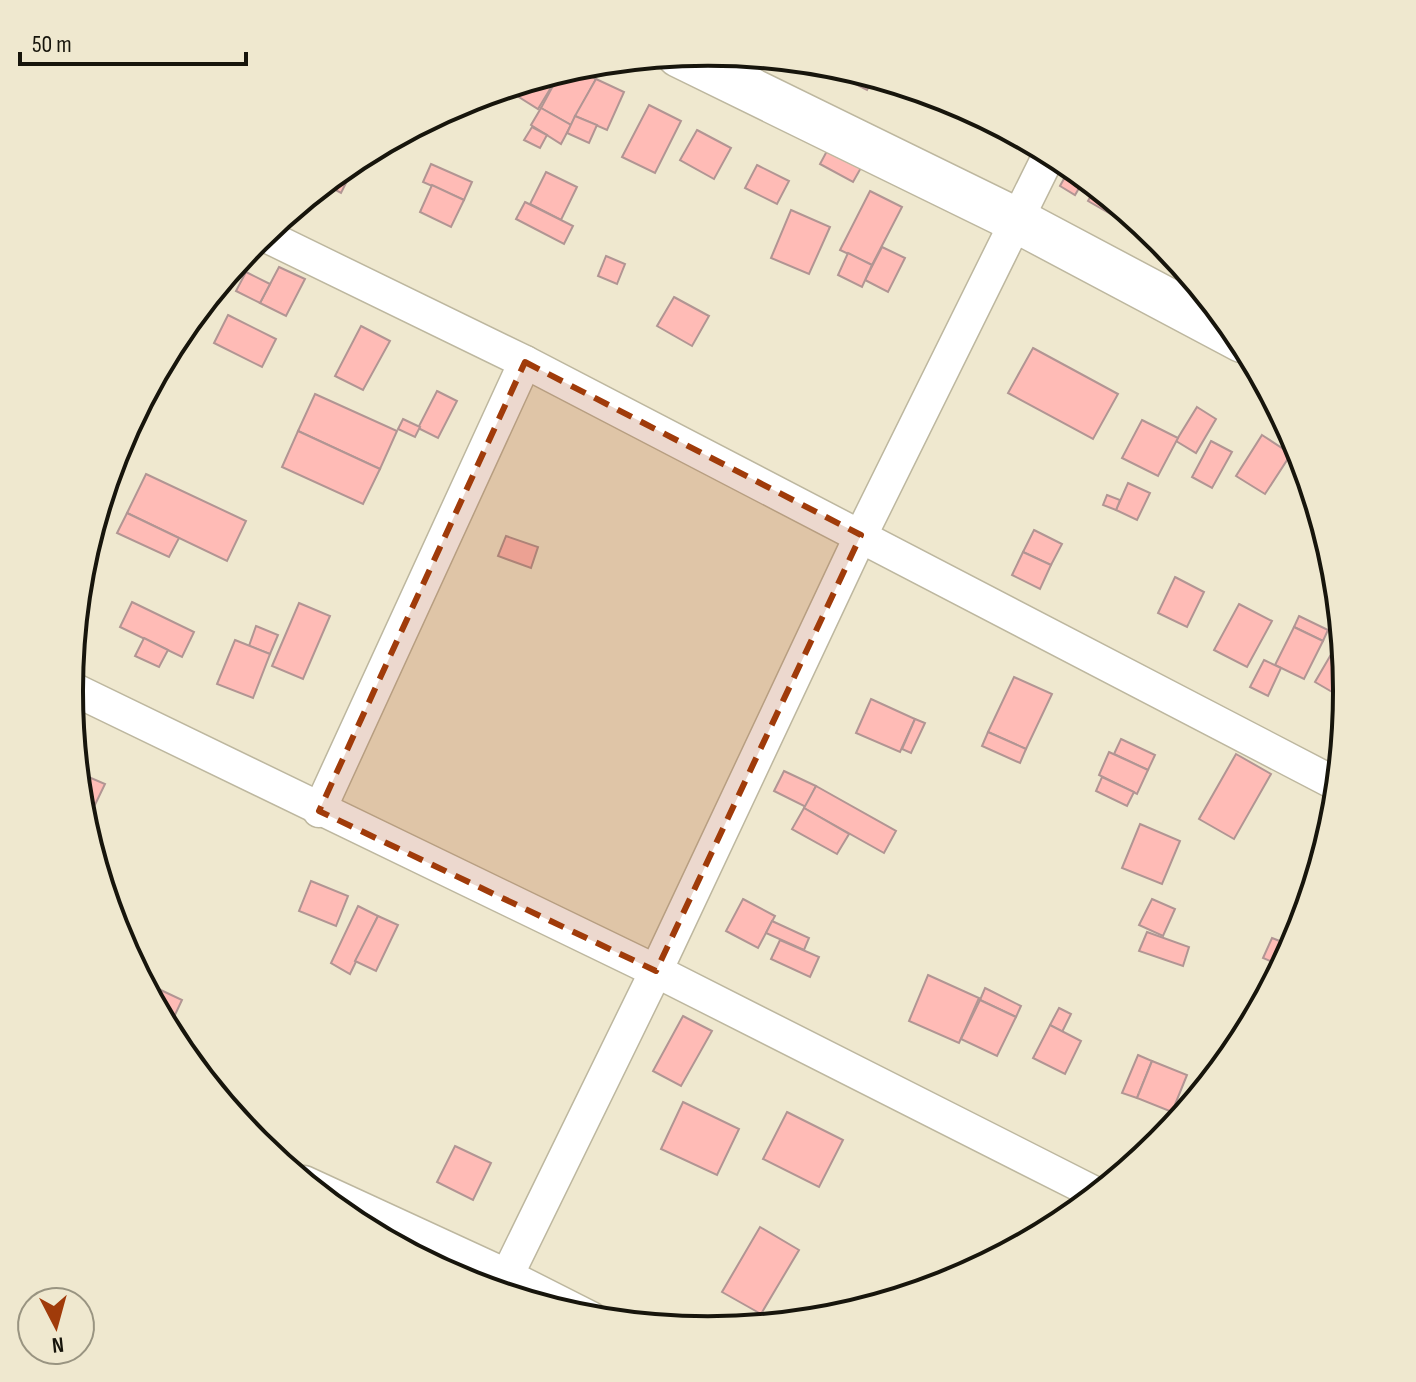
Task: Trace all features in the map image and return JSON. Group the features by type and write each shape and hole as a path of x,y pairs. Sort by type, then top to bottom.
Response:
{"street":[{"path":"709,66 1016,220 1214,325"},
{"path":"503,1282 656,971 861,535 1044,164"},
{"path":"275,240 525,362 1327,779"},
{"path":"319,811 525,362"},
{"path":"83,694 319,811 656,971 1086,1188"},
{"path":"365,1213 477,1271"}],"highlighted area":[{"path":"525,362 861,535 656,971 319,811"}],"building":[{"path":"592,77 596,79 571,125 541,108 553,85"},
{"path":"596,79 624,92 607,130 575,116"},
{"path":"552,86 538,109 517,96"},
{"path":"649,105 681,121 655,173 622,157"},
{"path":"541,108 571,125 561,144 531,125"},
{"path":"575,116 597,125 589,143 567,133"},
{"path":"532,127 547,135 540,148 524,140"},
{"path":"697,130 731,148 714,179 680,160"},
{"path":"828,149 862,166 853,182 820,164"},
{"path":"431,164 472,182 464,200 423,182"},
{"path":"757,165 789,181 777,204 745,188"},
{"path":"546,172 577,187 561,220 530,204"},
{"path":"1064,178 1079,188 1075,195 1060,186"},
{"path":"347,181 341,193 335,190"},
{"path":"432,185 464,200 451,227 420,212"},
{"path":"870,191 902,207 872,265 840,250"},
{"path":"1090,197 1113,215 1088,201"},
{"path":"525,202 573,226 564,244 516,219"},
{"path":"791,210 830,227 809,274 771,258"},
{"path":"882,247 905,258 888,292 865,280"},
{"path":"848,253 872,265 862,287 838,275"},
{"path":"606,256 625,264 617,284 598,276"},
{"path":"279,267 305,279 286,316 260,303"},
{"path":"246,272 270,284 260,303 236,291"},
{"path":"674,297 709,316 692,346 657,326"},
{"path":"228,315 276,339 262,367 214,343"},
{"path":"361,326 390,341 363,390 335,376"},
{"path":"1033,348 1118,394 1093,439 1008,393"},
{"path":"437,391 457,401 438,438 418,428"},
{"path":"315,394 397,431 380,469 298,431"},
{"path":"1197,407 1216,419 1196,453 1176,441"},
{"path":"403,419 420,427 415,437 398,429"},
{"path":"1142,420 1178,438 1158,476 1122,458"},
{"path":"298,431 380,469 363,504 282,467"},
{"path":"1262,435 1284,449 1288,459 1265,494 1236,476"},
{"path":"1211,441 1232,452 1212,488 1192,477"},
{"path":"146,474 246,521 227,561 127,513"},
{"path":"1128,483 1150,493 1137,520 1116,510"},
{"path":"1107,495 1120,500 1116,510 1103,505"},
{"path":"127,513 179,538 169,557 117,533"},
{"path":"1034,530 1062,544 1051,565 1023,552"},
{"path":"506,536 538,547 531,568 498,556"},
{"path":"1023,552 1051,565 1040,589 1012,575"},
{"path":"1175,577 1204,592 1187,627 1158,613"},
{"path":"132,602 194,632 182,657 120,627"},
{"path":"299,603 330,616 303,679 272,666"},
{"path":"1239,604 1272,621 1247,667 1214,650"},
{"path":"1299,616 1328,630 1323,641 1294,627"},
{"path":"256,626 278,635 270,654 249,646"},
{"path":"1294,627 1323,641 1304,679 1275,665"},
{"path":"144,638 168,650 159,667 135,656"},
{"path":"235,640 270,654 253,698 217,684"},
{"path":"1332,653 1333,692 1315,682"},
{"path":"1264,660 1281,668 1268,696 1250,687"},
{"path":"1014,677 1052,694 1026,749 988,732"},
{"path":"871,699 915,719 900,752 856,733"},
{"path":"915,719 925,723 911,753 902,749"},
{"path":"988,732 1026,749 1020,763 982,746"},
{"path":"1121,739 1155,755 1148,770 1114,754"},
{"path":"1109,752 1148,770 1137,794 1099,775"},
{"path":"1236,754 1271,774 1234,839 1199,819"},
{"path":"784,771 816,786 806,807 774,791"},
{"path":"89,777 105,784 94,807"},
{"path":"1102,777 1134,792 1127,806 1096,791"},
{"path":"816,786 896,831 884,853 804,808"},
{"path":"804,808 849,834 837,854 792,829"},
{"path":"1140,824 1180,841 1162,884 1122,868"},
{"path":"311,881 348,896 336,926 299,911"},
{"path":"743,899 775,916 758,948 726,931"},
{"path":"1152,899 1175,909 1163,936 1139,925"},
{"path":"358,906 378,916 350,974 331,963"},
{"path":"378,916 398,925 376,971 355,961"},
{"path":"772,921 809,938 804,950 766,933"},
{"path":"1147,932 1189,947 1183,966 1139,951"},
{"path":"1272,938 1280,941 1271,962 1263,958"},
{"path":"780,940 819,957 810,977 771,959"},
{"path":"928,975 979,998 959,1043 909,1021"},
{"path":"985,988 1021,1006 1016,1017 980,1000"},
{"path":"159,989 182,1000 175,1016"},
{"path":"980,1000 1016,1017 997,1056 961,1039"},
{"path":"1059,1008 1071,1014 1062,1032 1050,1025"},
{"path":"683,1016 712,1031 681,1086 653,1071"},
{"path":"1050,1025 1081,1041 1065,1074 1033,1058"},
{"path":"1138,1055 1152,1061 1137,1098 1122,1093"},
{"path":"1152,1061 1187,1075 1170,1111 1137,1098"},
{"path":"683,1102 739,1129 717,1175 661,1149"},
{"path":"787,1112 843,1140 819,1187 763,1159"},
{"path":"455,1146 491,1163 473,1200 437,1182"},
{"path":"760,1227 799,1250 761,1314 722,1292"}]}
